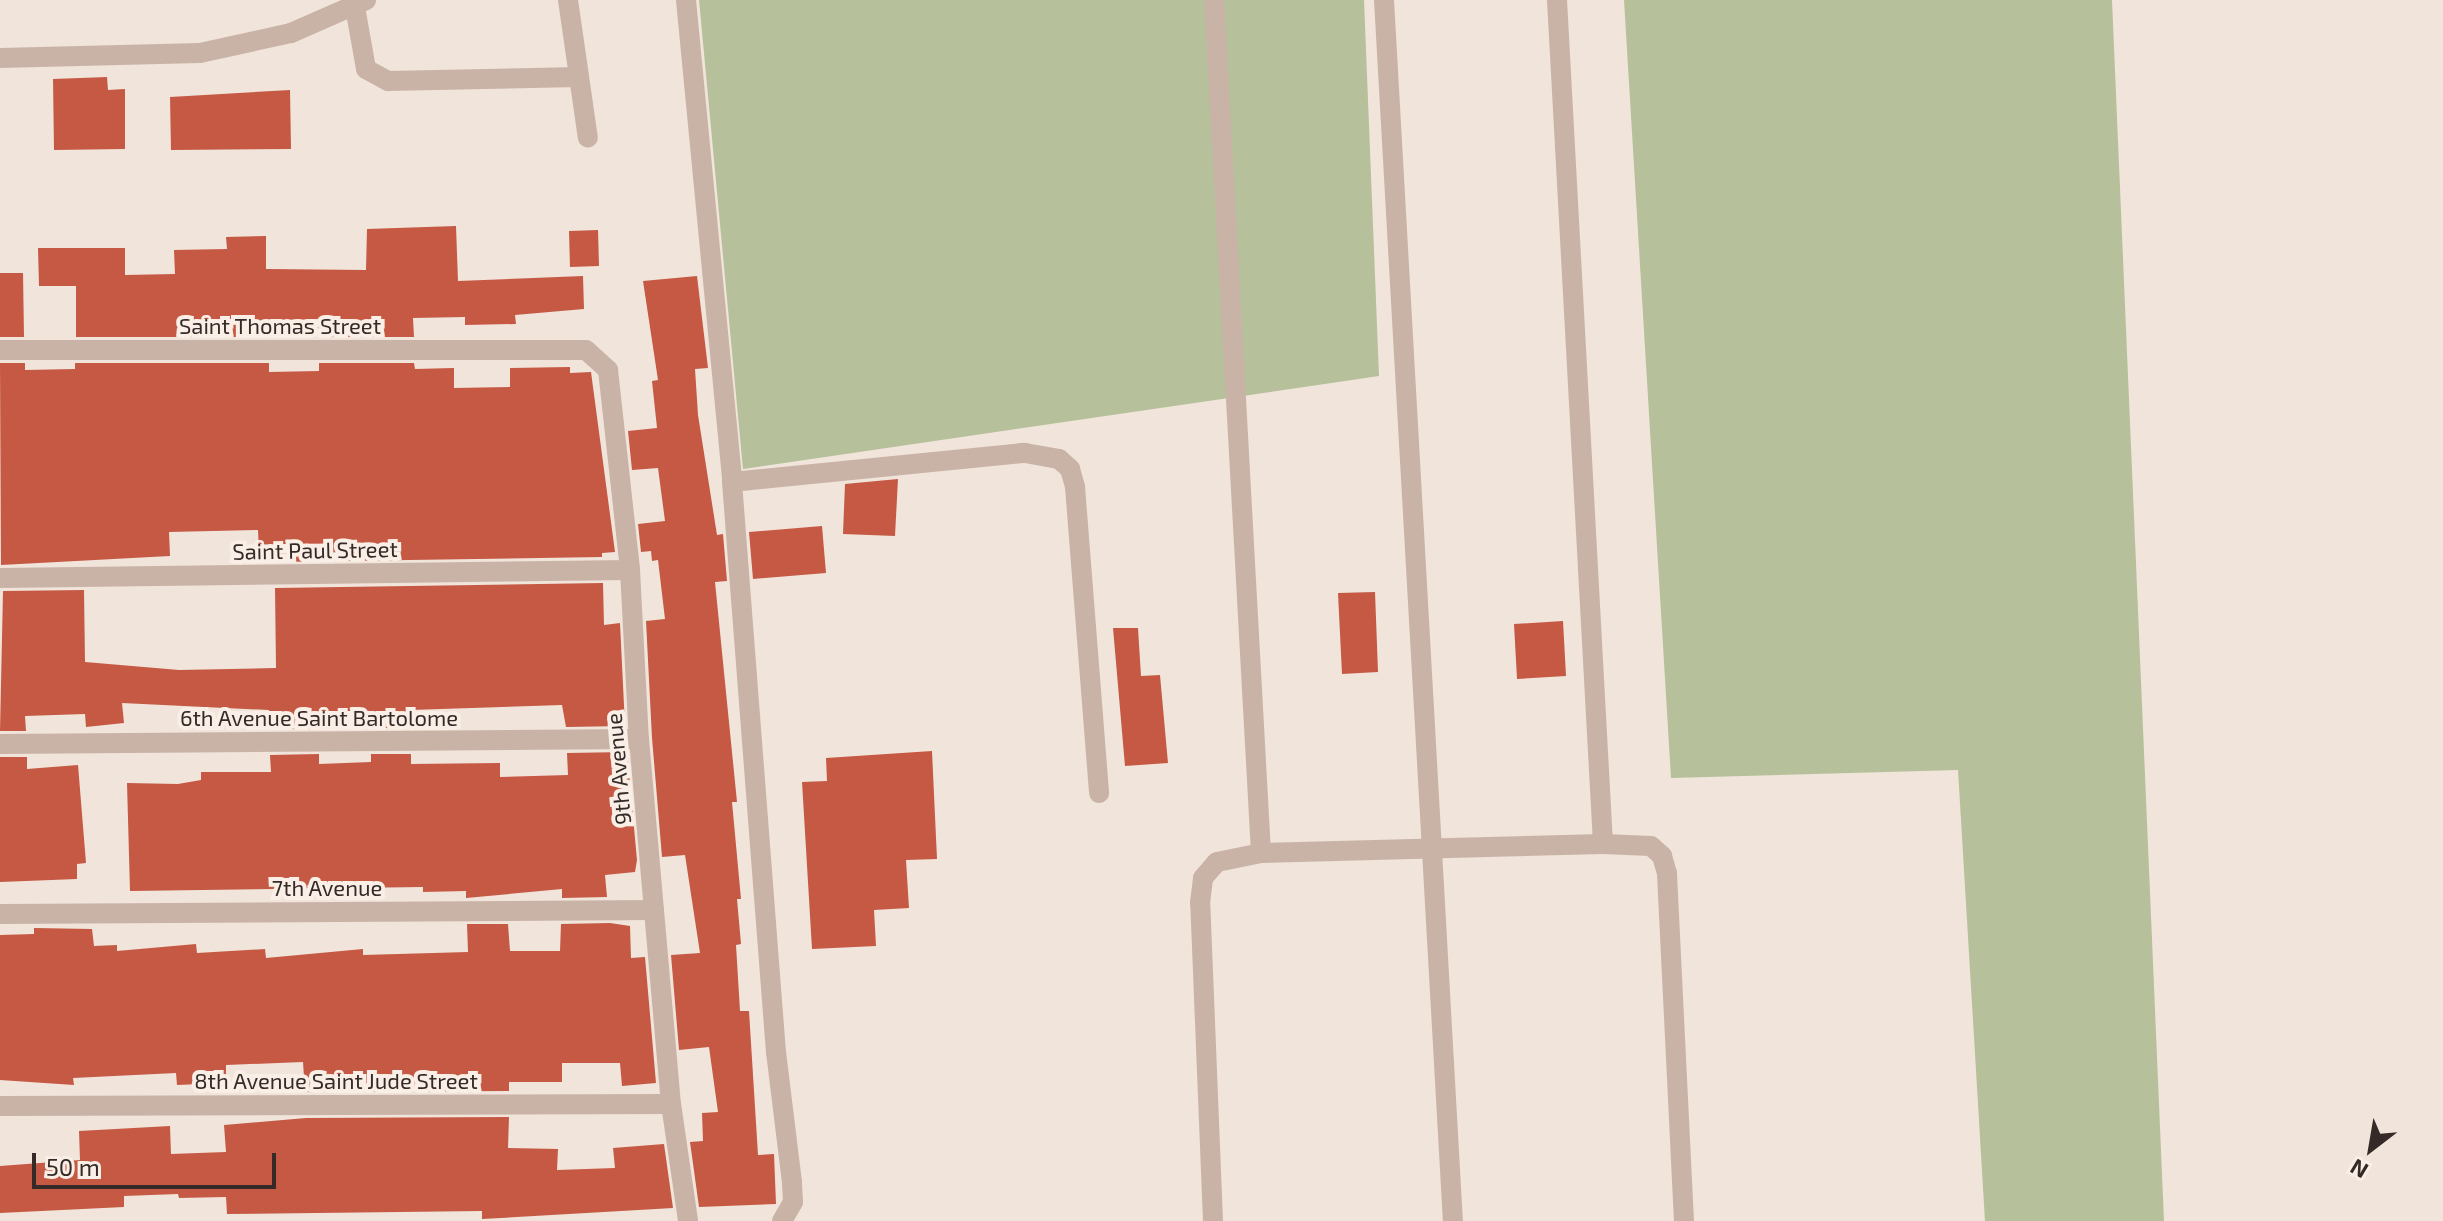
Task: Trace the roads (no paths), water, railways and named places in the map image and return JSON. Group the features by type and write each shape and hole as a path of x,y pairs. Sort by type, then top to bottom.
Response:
{"street":[{"path":"568,0 588,138"},
{"path":"686,0 732,482 776,1052 792,1183 793,1202 782,1221"},
{"path":"1214,0 1261,853"},
{"path":"1384,0 1435,852 1453,1221"},
{"path":"1557,0 1603,844"},
{"path":"0,58 200,53 291,33 361,4 366,69 388,81 579,77"},
{"name":"Saint Thomas Street","path":"0,350 559,350"},
{"name":"9th Avenue","path":"559,350 586,350 608,370 630,570 639,739 671,1104 688,1221"},
{"path":"732,482 1025,453 1059,459 1070,469 1075,487 1099,793"},
{"name":"Saint Paul Street","path":"0,578 630,570"},
{"name":"6th Avenue Saint Bartolome","path":"0,744 639,739"},
{"path":"1213,1221 1200,903 1203,878 1217,862 1261,853 1435,852 1603,844 1651,846 1662,856 1667,874 1684,1221"},
{"name":"7th Avenue","path":"0,914 654,910"},
{"name":"8th Avenue Saint Jude Street","path":"0,1106 671,1104"}]}
